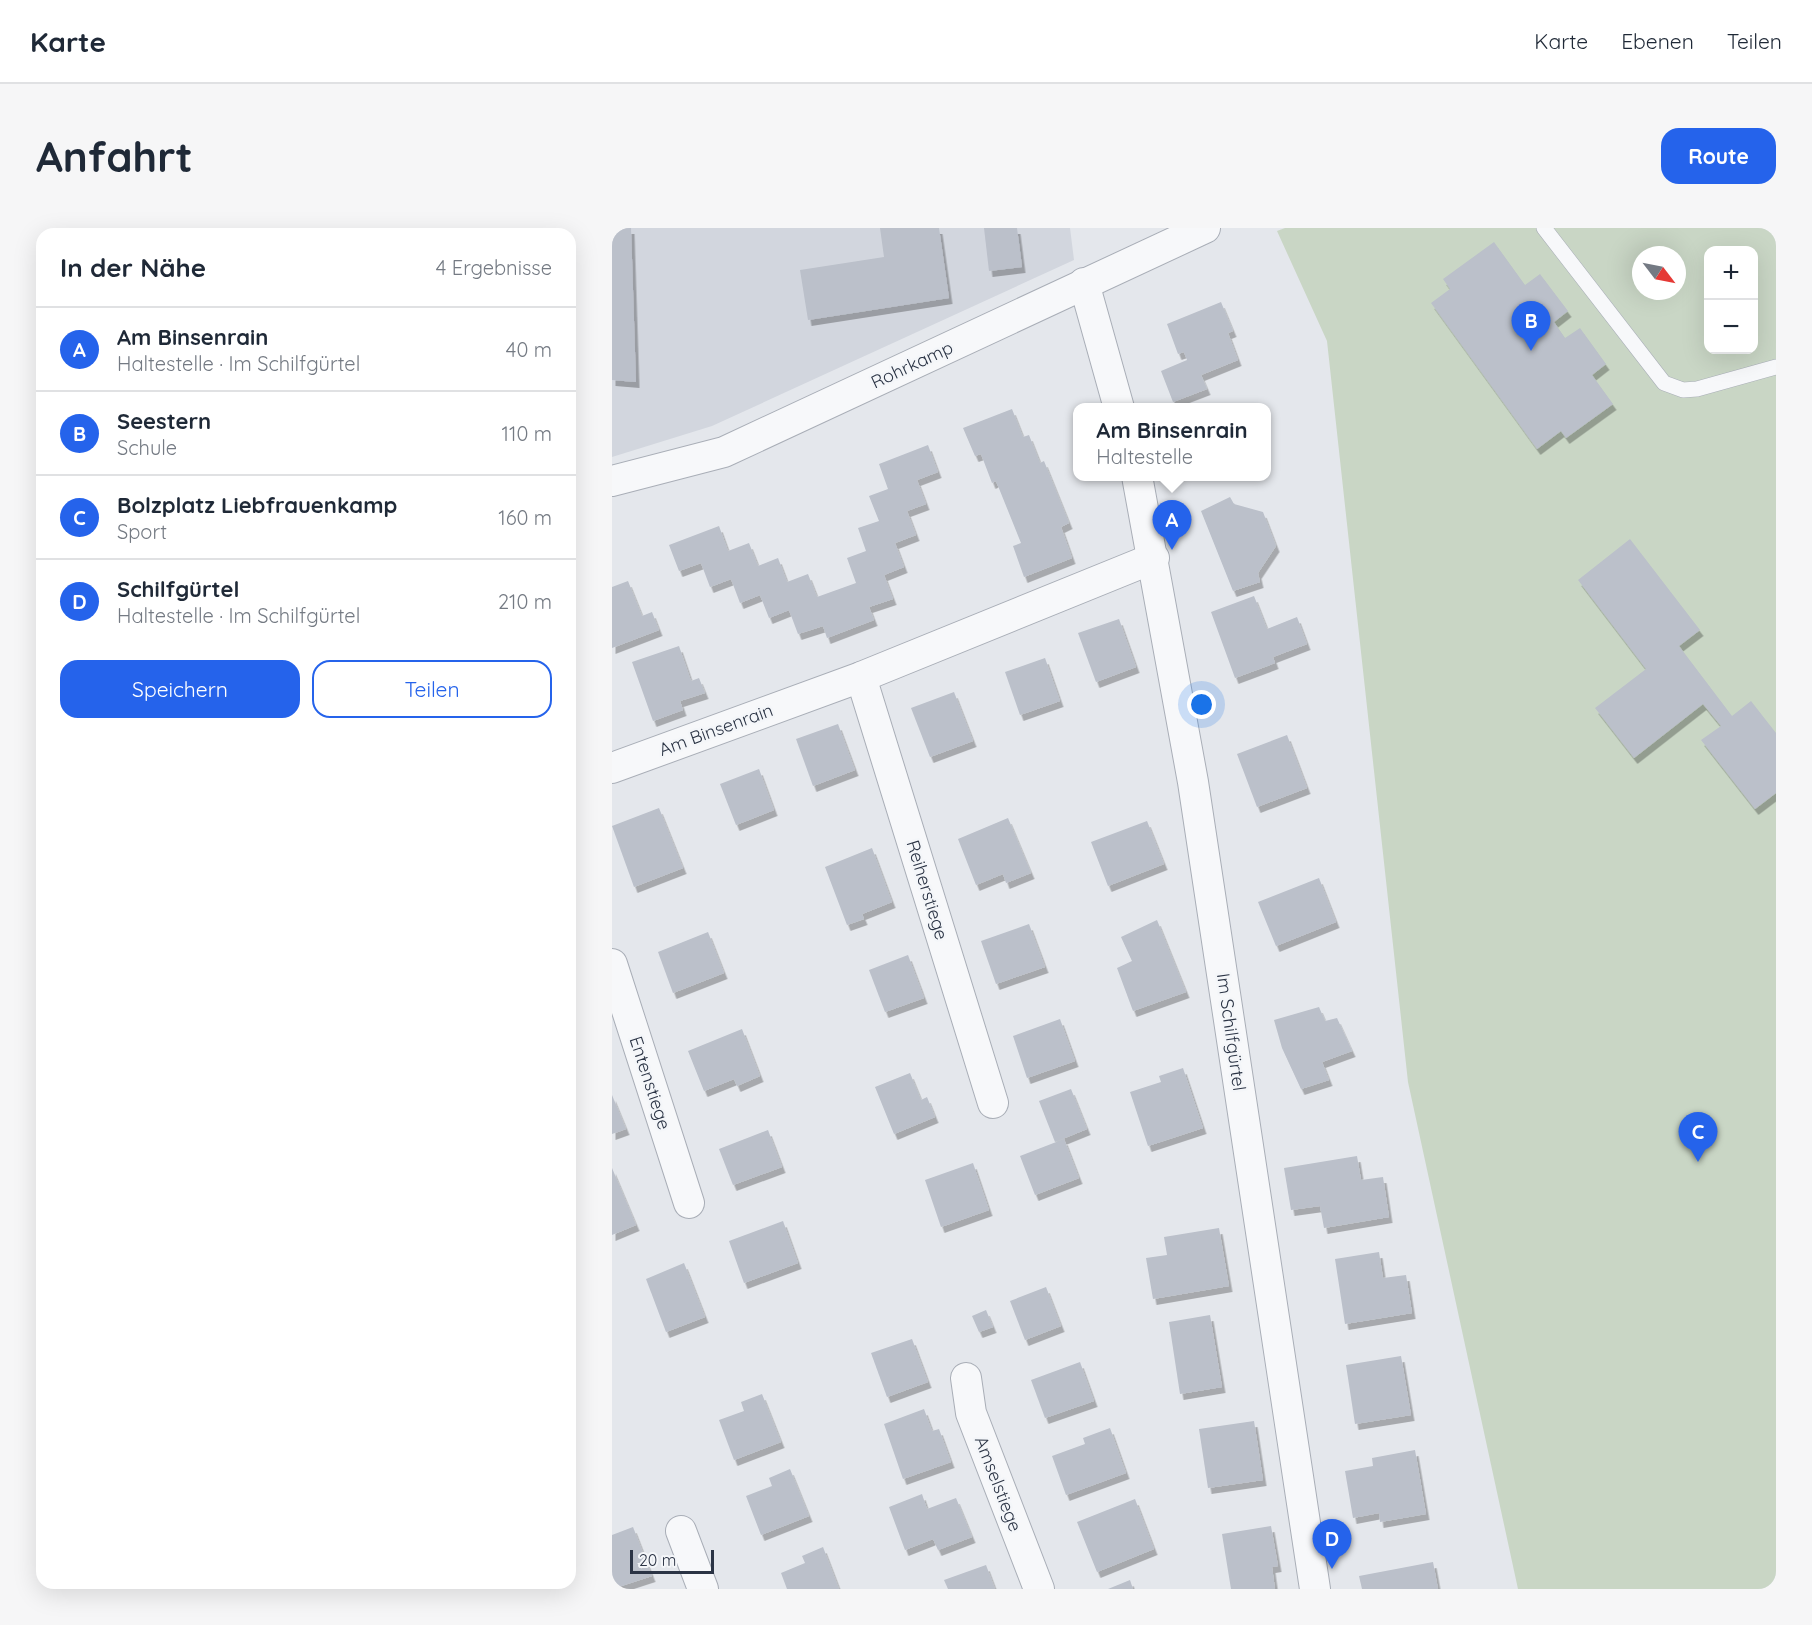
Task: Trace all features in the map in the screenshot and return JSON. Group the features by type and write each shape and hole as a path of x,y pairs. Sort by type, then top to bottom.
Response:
{"street":[{"name":"Rohrkamp","path":"612,481 724,452 1205,228"},
{"path":"1084,283 1118,403"},
{"name":"Im Schilfgürtel","path":"1138,481 1154,558 1195,793 1315,1589"},
{"name":"Am Binsenrain","path":"612,768 861,677 1154,558"},
{"name":"Reiherstiege","path":"861,677 993,1103"},
{"name":"Entenstiege","path":"612,964 689,1203"},
{"name":"Amselstiege","path":"966,1378 971,1413 1039,1589"},
{"path":"681,1531 703,1589"}],"lane":[{"path":"1544,228 1664,383 1683,390 1697,389 1776,367"}],"shaded area":[{"path":"612,228 1070,228 1074,260 712,426 612,457"}],"green space":[{"path":"1285,228 1776,228 1776,1589 1518,1589 1408,1082 1327,341 1277,231"}],"building":[{"path":"612,228 631,228 636,382 612,380"},
{"path":"880,228 939,228 949,298 808,320 800,270 884,257"},
{"path":"984,228 1017,228 1022,267 989,271"},
{"path":"1494,242 1525,285 1540,274 1568,311 1554,322 1565,338 1580,328 1606,364 1592,375 1613,404 1566,438 1561,431 1537,449 1431,303 1450,289 1443,279"},
{"path":"1221,302 1233,331 1228,333 1238,360 1201,375 1207,389 1173,402 1161,371 1187,360 1184,352 1178,354 1167,324"},
{"path":"1012,409 1023,437 1029,435 1040,463 1044,461 1069,523 1061,527 1072,558 1024,577 1013,546 1021,543 996,481 992,483 981,454 975,456 963,428"},
{"path":"928,445 938,472 917,480 926,504 907,511 916,535 895,543 904,567 884,575 893,599 869,607 874,620 827,638 823,626 798,634 789,610 769,618 760,595 740,603 731,579 710,587 701,563 679,571 669,545 719,526 728,551 749,543 758,566 778,558 787,582 808,574 817,597 856,583 847,558 866,551 858,528 879,521 869,496 888,489 879,464"},
{"path":"1230,497 1234,504 1263,512 1276,546 1258,573 1260,582 1233,591 1201,511"},
{"path":"1630,539 1700,630 1679,646 1732,716 1751,701 1776,733 1776,793 1755,809 1701,740 1721,726 1703,704 1634,758 1595,708 1646,669 1578,580"},
{"path":"628,581 642,616 652,612 659,630 612,648 612,587"},
{"path":"1254,596 1267,629 1297,617 1307,644 1273,657 1275,663 1235,678 1211,612"},
{"path":"1119,619 1136,667 1096,682 1078,633"},
{"path":"679,646 691,681 699,678 705,693 680,701 683,710 653,721 632,662"},
{"path":"1045,658 1060,701 1020,715 1005,672"},
{"path":"954,692 973,741 930,757 911,708"},
{"path":"838,724 855,770 813,786 796,739"},
{"path":"1287,735 1307,788 1257,807 1237,754"},
{"path":"759,769 774,810 736,825 720,784"},
{"path":"659,808 683,868 634,887 612,826"},
{"path":"1008,818 1031,873 1006,883 1003,874 976,885 958,839"},
{"path":"1147,821 1164,864 1108,886 1091,842"},
{"path":"872,848 892,902 862,914 864,919 847,925 825,867"},
{"path":"1319,878 1336,922 1276,946 1258,902"},
{"path":"1157,920 1186,992 1133,1011 1117,968 1132,961 1121,937"},
{"path":"1029,924 1045,967 996,984 981,941"},
{"path":"708,932 724,973 673,993 658,952"},
{"path":"908,955 924,998 885,1012 869,970"},
{"path":"1319,1007 1325,1021 1337,1018 1352,1051 1322,1062 1329,1080 1301,1089 1282,1048 1274,1020"},
{"path":"1060,1019 1075,1061 1027,1078 1013,1036"},
{"path":"742,1029 760,1076 737,1086 734,1079 704,1091 688,1051"},
{"path":"1183,1068 1203,1128 1148,1146 1130,1092 1161,1082 1159,1076"},
{"path":"910,1073 921,1100 927,1097 935,1117 894,1134 875,1087"},
{"path":"1071,1089 1087,1129 1055,1142 1039,1101"},
{"path":"612,1095 626,1129 612,1134"},
{"path":"768,1130 782,1167 733,1185 719,1149"},
{"path":"1064,1139 1079,1178 1035,1195 1020,1156"},
{"path":"1357,1156 1361,1180 1383,1177 1389,1217 1324,1228 1320,1206 1291,1210 1284,1168"},
{"path":"973,1163 989,1210 941,1227 925,1180"},
{"path":"612,1168 636,1225 612,1235"},
{"path":"783,1221 798,1263 744,1283 729,1241"},
{"path":"1219,1228 1229,1286 1153,1299 1146,1258 1167,1255 1164,1237"},
{"path":"1379,1252 1383,1278 1406,1275 1412,1313 1345,1324 1335,1259"},
{"path":"684,1263 705,1317 666,1332 646,1279"},
{"path":"1046,1287 1061,1326 1025,1340 1010,1301"},
{"path":"986,1310 993,1327 979,1332 972,1316"},
{"path":"1210,1315 1222,1387 1180,1394 1169,1322"},
{"path":"912,1339 928,1382 887,1397 871,1353"},
{"path":"1401,1356 1411,1415 1355,1424 1346,1365"},
{"path":"1080,1362 1094,1401 1045,1418 1031,1380"},
{"path":"762,1394 781,1442 734,1460 719,1420 744,1411 741,1402"},
{"path":"924,1409 932,1431 939,1429 951,1462 903,1479 884,1424"},
{"path":"1254,1421 1263,1480 1208,1488 1199,1429"},
{"path":"1110,1428 1126,1473 1066,1495 1052,1456 1085,1444 1083,1438"},
{"path":"1415,1450 1426,1514 1380,1522 1379,1513 1353,1518 1345,1471 1373,1466 1372,1458"},
{"path":"790,1469 809,1516 761,1535 746,1496 772,1486 769,1478"},
{"path":"922,1494 927,1509 956,1498 972,1537 938,1550 933,1539 905,1550 889,1507"},
{"path":"1135,1499 1154,1549 1097,1572 1077,1522"},
{"path":"1271,1526 1278,1566 1272,1567 1275,1589 1231,1589 1222,1534"},
{"path":"633,1527 652,1576 612,1589 612,1535"},
{"path":"823,1547 839,1589 787,1589 781,1573 805,1563 802,1556"},
{"path":"1433,1562 1438,1589 1362,1589 1359,1576"},
{"path":"986,1565 995,1589 948,1589 944,1580"},
{"path":"1130,1580 1133,1589 1108,1589"}],"place":[{"name":"Seestern","path":"1531,351"},
{"name":"Am Binsenrain","path":"1172,550"},
{"name":"Bolzplatz Liebfrauenkamp","path":"1698,1162"},
{"name":"Schilfgürtel","path":"1332,1569"}]}
